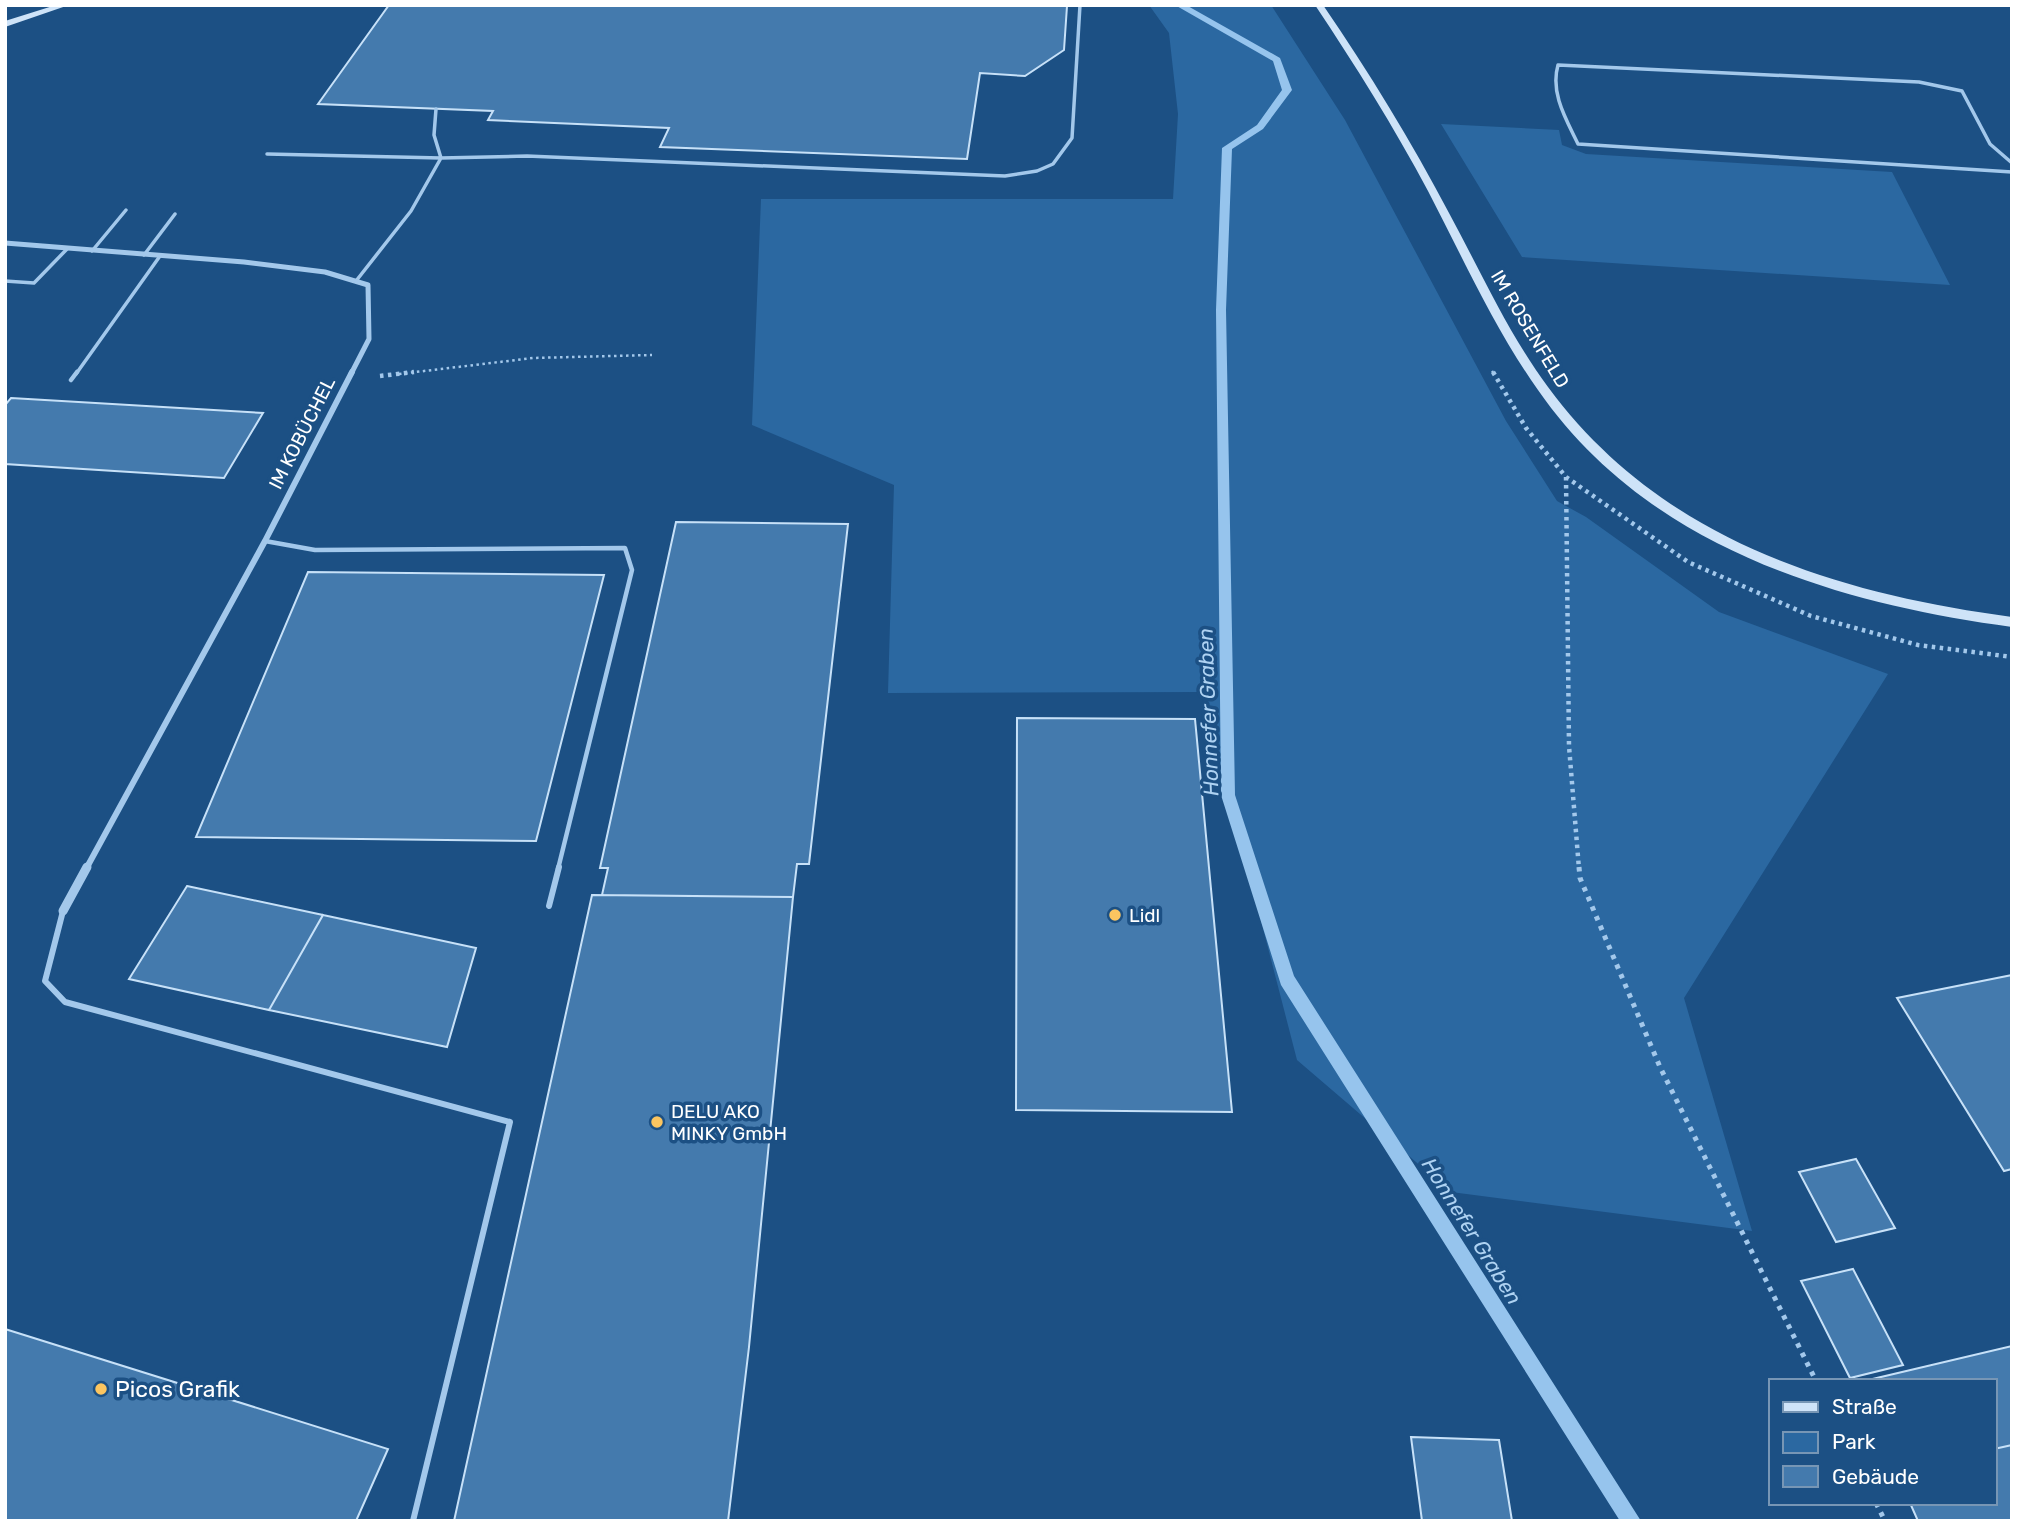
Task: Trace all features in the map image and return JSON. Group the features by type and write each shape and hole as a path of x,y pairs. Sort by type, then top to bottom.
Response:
{"street":[{"path":"5,24 65,5"},
{"name":"IM ROSENFELD","path":"1319,5 1380,97 1521,354 1562,414 1620,475 1688,523 1862,597 2012,622"},
{"path":"5,243 325,272 356,281"},
{"name":"IM KOBÜCHEL","path":"63,911 265,541 369,339 368,285 356,281"}],"lane":[{"path":"267,154 441,158 527,156 1005,176 1042,171 1063,158 1072,138 1080,5"},
{"path":"2012,163 1990,144 1962,91 1919,82 1558,65 1553,76 1566,120 1578,144 2012,172"},
{"path":"356,281 411,211 441,158 434,135 436,109"},
{"path":"92,251 127,210"},
{"path":"144,255 175,214"},
{"path":"5,281 34,283 67,249"},
{"path":"71,380 160,256"},
{"path":"265,541 315,550 625,548 632,570 550,906"},
{"path":"63,911 45,981 65,1002 510,1122 413,1521"}],"path":[{"path":"348,380 533,358 652,355"},
{"path":"1566,477 1569,746 1580,878 1660,1067 1814,1379"},
{"path":"1877,1505 1885,1521"}],"green space":[{"path":"1149,5 1271,5 1345,120 1506,421 1557,501 1586,517 1719,612 1888,674 1684,998 1752,1231 1451,1192 1297,1060 1202,692 888,693 894,485 752,425 761,199 1173,199 1178,114 1169,33"},
{"path":"1441,124 1559,130 1562,145 1586,154 1892,172 1950,285 1522,257"}],"building":[{"path":"389,5 1067,6 1064,50 1025,76 980,73 967,159 660,147 669,128 488,120 493,111 318,104"},
{"path":"11,398 263,413 224,478 5,464 5,405"},
{"path":"676,522 848,524 809,864 797,864 793,897 602,895 608,868 600,868"},
{"path":"308,572 604,575 536,841 196,837"},
{"name":"Lidl","path":"1017,718 1195,719 1232,1112 1016,1110"},
{"path":"187,886 323,915 269,1010 129,979"},
{"name":"DELU AKO MINKY GmbH","path":"592,895 793,897 749,1347 728,1521 454,1521"},
{"path":"323,915 476,948 447,1047 269,1010"},
{"path":"2012,975 2012,1169 2004,1171 1897,998"},
{"path":"1856,1159 1895,1228 1836,1242 1799,1172"},
{"path":"1853,1269 1903,1365 1850,1378 1801,1281"},
{"name":"Picos Grafik","path":"5,1329 388,1449 356,1521 5,1521"},
{"path":"2012,1346 2012,1445 1996,1449 1996,1379 1872,1379"},
{"path":"1411,1437 1499,1440 1512,1521 1422,1521"},
{"path":"2012,1445 2012,1521 1918,1521 1911,1505 1996,1505 1996,1449"}],"waterway":[{"name":"Honnefer Graben","path":"1179,5 1277,60 1287,90 1260,127 1227,148 1221,310 1228,795 1287,980 1631,1521"}],"place":[{"name":"Lidl","path":"1115,915"},
{"name":"DELU AKO MINKY GmbH","path":"657,1122"},
{"name":"Picos Grafik","path":"101,1389"}]}
